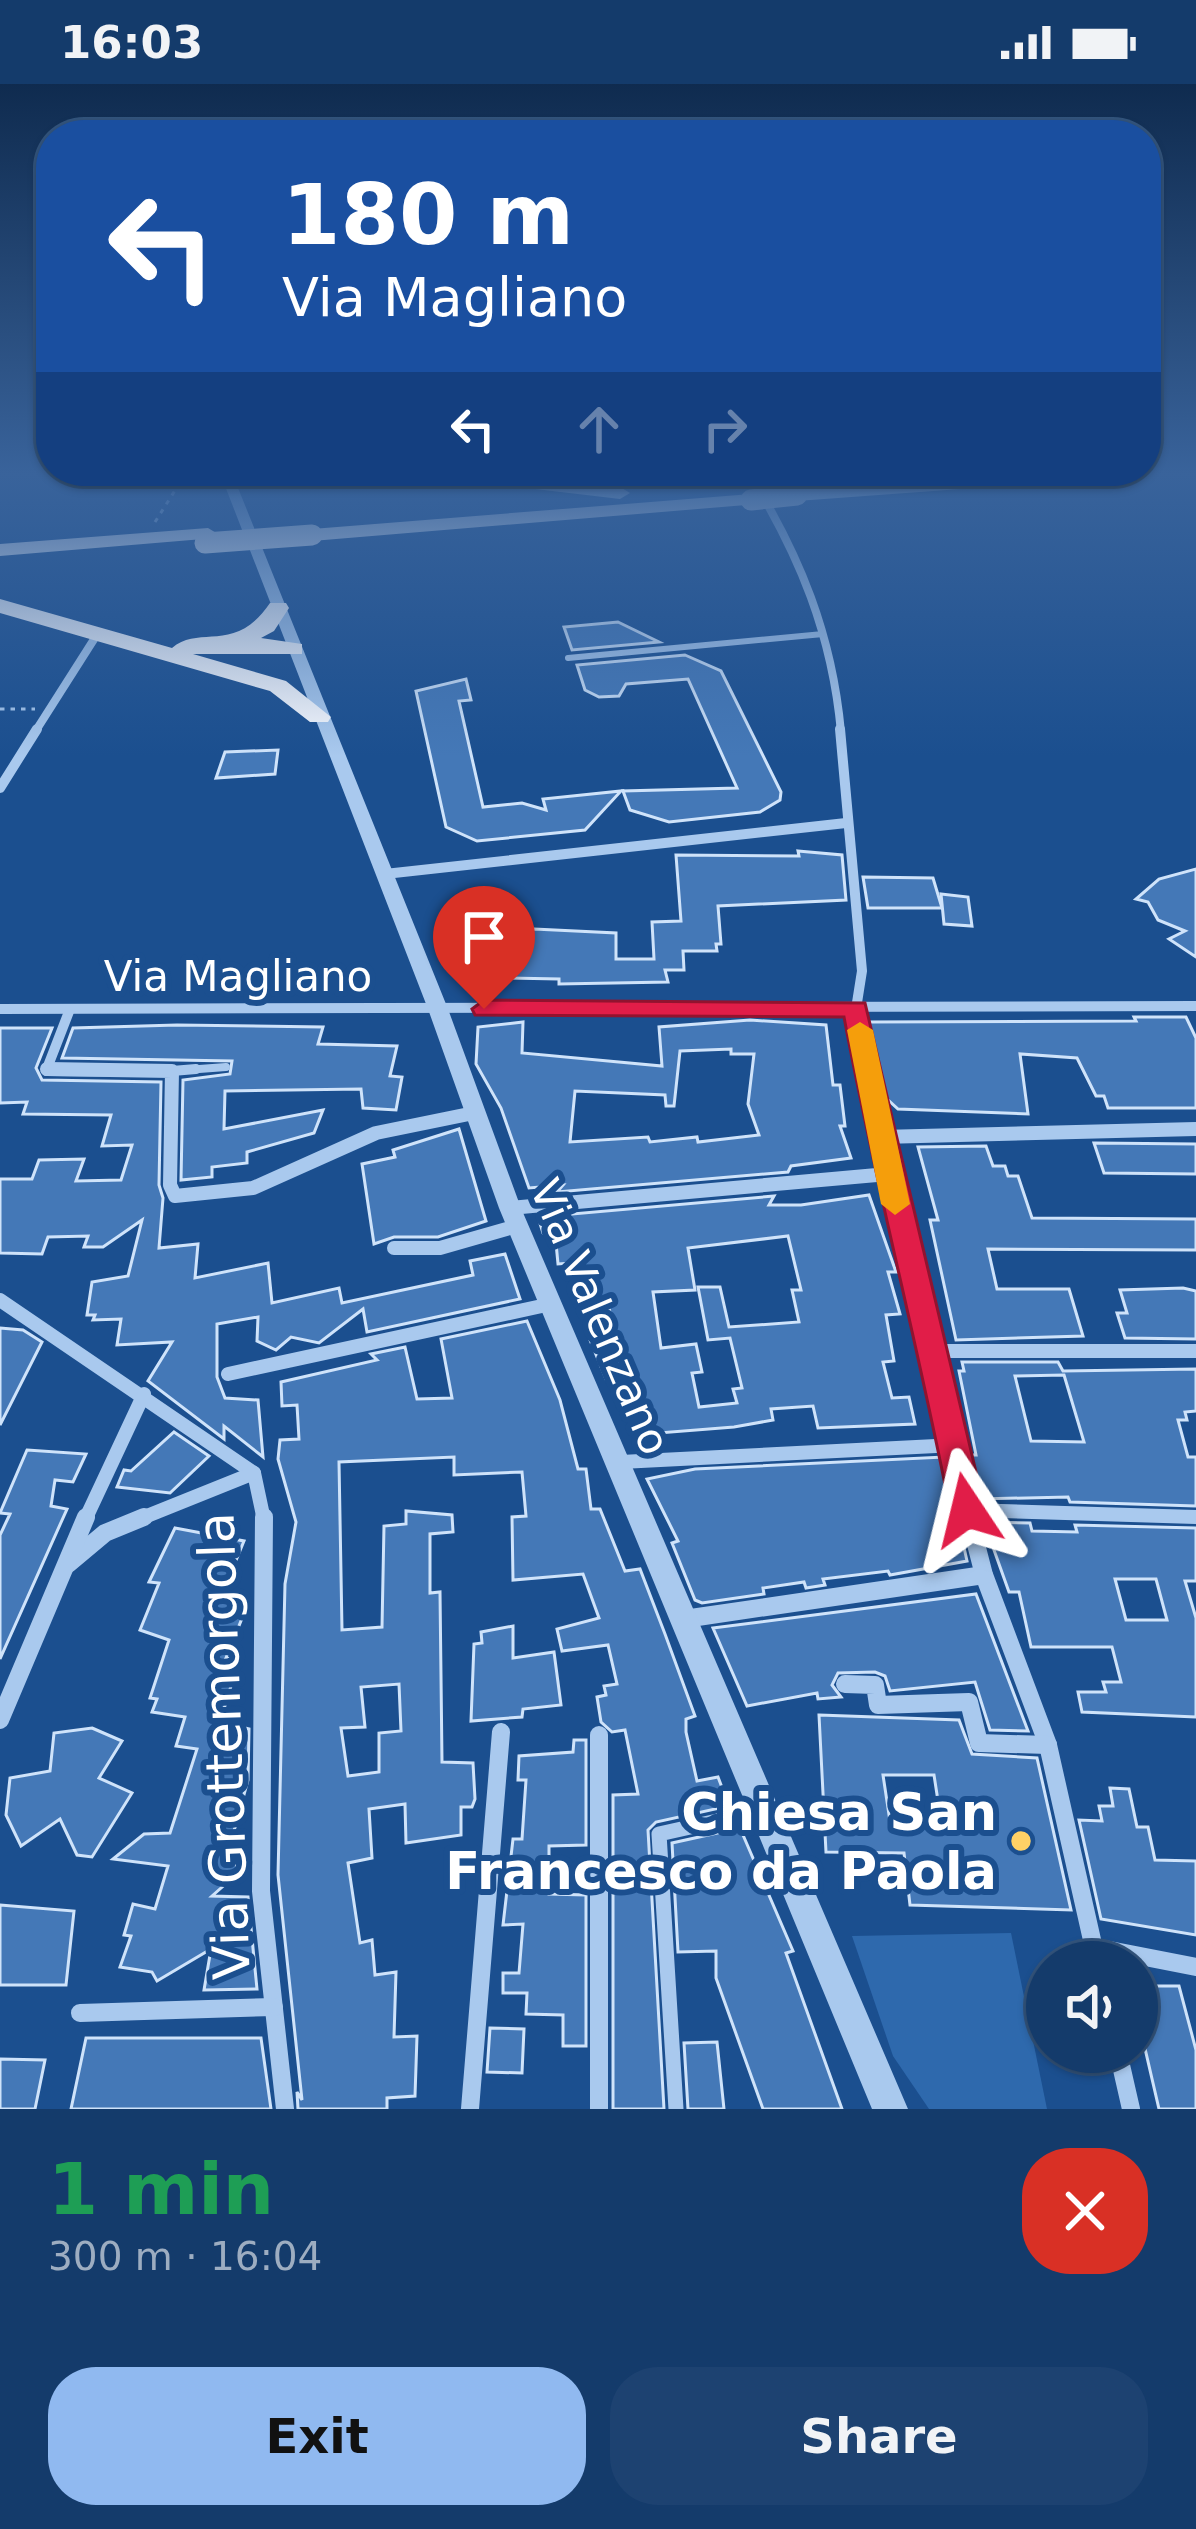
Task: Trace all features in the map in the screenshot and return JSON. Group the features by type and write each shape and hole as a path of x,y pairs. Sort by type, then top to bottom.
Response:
{"highway":[{"path":"0,606 278,686 319,717"},
{"path":"233,644 254,635 278,608"},
{"path":"152,647 233,644 294,649"},
{"path":"218,668 277,658 294,649"}],"street":[{"name":"Via Valenzano","path":"263,568 438,1009 514,1217 890,2109"},
{"path":"801,568 836,680 862,971 856,1009 887,1174 935,1351 984,1575 1048,1745 1093,1941"},
{"path":"0,788 98,633"},
{"path":"385,874 846,823"},
{"name":"Via Magliano","path":"0,1009 1196,1006"},
{"path":"70,1009 46,1072 172,1071 170,1185 175,1196 253,1188 376,1132 474,1113"},
{"path":"880,1137 1196,1129"},
{"path":"394,1248 409,1252 447,1245 514,1217 887,1174"},
{"name":"Via Grottemorgola","path":"0,1300 144,1394 254,1474 263,1496 267,1588 261,1891 285,2109"},
{"path":"228,1374 551,1304"},
{"path":"935,1351 1196,1351"},
{"path":"0,1720 144,1394"},
{"path":"621,1462 956,1444"},
{"path":"65,1566 105,1533 254,1474"},
{"path":"967,1510 1196,1517"},
{"path":"683,1619 984,1575"},
{"path":"845,1684 875,1685 878,1705 969,1702 979,1744 1048,1745"},
{"path":"470,2109 501,1732"},
{"path":"598,1735 599,2109"},
{"path":"676,2109 659,1834 761,1811"},
{"path":"1158,1961 1196,1966"},
{"path":"80,2013 274,2007"},
{"path":"1123,2073 1131,2109"}],"lane":[{"path":"568,658 824,634"},
{"path":"172,1071 226,1067"}],"path":[{"path":"0,709 47,709"}],"shaded area":[{"path":"1011,1933 1026,2006 1026,2073 1040,2073 1047,2109 929,2109 893,2056 852,1936"}],"building":[{"path":"618,622 659,642 572,650 564,627"},
{"path":"685,655 721,671 781,792 780,800 760,812 669,822 630,810 623,791 737,788 688,679 626,684 619,696 599,697 585,690 577,665"},
{"path":"466,679 471,700 459,701 483,807 522,803 546,810 543,799 621,791 585,830 477,841 446,827 416,691"},
{"path":"278,750 275,774 216,778 225,752"},
{"path":"798,851 842,855 846,900 718,906 721,944 716,944 717,951 683,951 684,970 665,970 668,982 559,984 559,979 467,977 458,942 464,933 477,930 514,938 515,931 534,929 616,933 616,959 654,959 652,922 681,921 676,855 799,856"},
{"path":"1196,869 1196,957 1169,939 1185,931 1158,920 1148,902 1136,899 1159,879"},
{"path":"863,877 933,878 942,908 868,908"},
{"path":"941,894 968,897 972,926 944,924"},
{"path":"1134,1017 1186,1017 1196,1038 1196,1108 1108,1108 1104,1096 1096,1096 1077,1058 1020,1054 1028,1114 898,1109 886,1098 868,1022 1136,1021"},
{"path":"750,1020 826,1025 833,1085 840,1085 845,1126 840,1126 851,1158 791,1166 788,1172 557,1192 563,1185 529,1188 501,1108 476,1064 478,1027 523,1022 522,1053 662,1066 659,1027","holes":["731,1049 731,1054 754,1054 748,1104 759,1135 698,1142 697,1137 570,1142 575,1091 665,1095 666,1106 674,1106 680,1051"]},
{"path":"323,1027 318,1044 397,1046 390,1076 402,1077 396,1110 363,1108 361,1089 225,1091 224,1129 323,1110 314,1133 247,1152 247,1163 212,1167 212,1177 181,1180 183,1080 230,1074 232,1061 62,1058 73,1028"},
{"path":"0,1028 52,1028 36,1068 42,1080 161,1082 159,1248 198,1244 195,1278 268,1263 272,1303 339,1288 342,1303 473,1275 470,1261 505,1254 520,1299 367,1332 363,1309 319,1343 291,1337 276,1350 257,1341 258,1317 217,1324 217,1377 225,1398 258,1400 263,1457 224,1426 224,1439 148,1381 172,1342 117,1345 121,1319 93,1320 95,1315 87,1315 92,1282 128,1276 142,1220 103,1247 84,1247 88,1236 48,1237 42,1254 0,1253 0,1179 32,1179 39,1160 84,1159 76,1181 121,1180 132,1145 102,1146 111,1115 23,1114 27,1102 0,1103"},
{"path":"459,1129 486,1221 438,1237 394,1237 374,1244 362,1164 395,1157 393,1150"},
{"path":"1094,1143 1196,1144 1196,1174 1104,1173"},
{"path":"986,1146 993,1166 1005,1166 1008,1176 1018,1176 1032,1218 1196,1219 1196,1250 988,1249 997,1289 1069,1289 1083,1336 956,1340 930,1220 938,1220 918,1147"},
{"path":"869,1195 896,1272 888,1272 900,1314 886,1315 894,1361 883,1362 892,1398 909,1397 915,1424 818,1428 813,1406 771,1409 773,1420 734,1427 634,1435 630,1377 606,1379 590,1340 613,1337 608,1298 574,1301 571,1263 558,1264 556,1243 543,1233 538,1217 774,1196 769,1205","holes":["788,1236 801,1290 792,1290 799,1322 729,1327 720,1287 698,1287 708,1340 730,1338 742,1388 733,1389 737,1403 699,1407 692,1373 702,1372 696,1344 661,1348 653,1292 695,1290 688,1248"]},
{"path":"1120,1290 1196,1291 1196,1339 1125,1338 1117,1313 1127,1313"},
{"path":"527,1321 560,1400 578,1469 586,1469 591,1509 600,1509 625,1571 640,1569 665,1634 695,1716 686,1719 686,1732 697,1781 718,1777 729,1806 656,1822 648,1830 664,2109 613,2109 613,1795 638,1794 625,1730 612,1732 601,1722 597,1697 606,1695 604,1686 617,1684 608,1645 562,1651 557,1629 599,1618 583,1574 513,1580 512,1517 526,1516 522,1472 454,1475 454,1457 339,1462 342,1630 382,1627 384,1526 406,1524 406,1511 452,1515 453,1532 430,1534 430,1593 440,1592 442,1762 473,1763 475,1799 472,1807 461,1807 461,1835 406,1843 405,1804 369,1809 372,1858 348,1863 360,1943 372,1940 375,1975 396,1972 394,2037 417,2036 415,2096 387,2098 387,2109 298,2109 297,2092 302,2100 278,1875 285,1584 296,1522 278,1459 280,1440 299,1439 297,1405 282,1406 281,1382 377,1360 371,1354 405,1347 417,1399 452,1398 441,1339","holes":["399,1684 401,1731 379,1733 379,1772 348,1776 341,1728 365,1727 361,1687"]},
{"path":"0,1328 23,1330 42,1342 0,1425"},
{"path":"962,1362 1058,1362 1063,1371 1196,1369 1196,1411 1185,1412 1187,1420 1178,1420 1188,1457 1196,1457 1196,1506 1070,1502 1068,1497 977,1499 967,1455 976,1455 959,1371 964,1371","holes":["1064,1375 1084,1442 1031,1441 1015,1376"]},
{"path":"174,1432 209,1456 170,1493 117,1487 124,1470 131,1471"},
{"path":"27,1450 86,1454 73,1482 55,1480 51,1506 67,1509 0,1659 0,1535 10,1514 0,1513"},
{"path":"944,1457 967,1561 890,1575 888,1571 823,1579 825,1585 806,1588 804,1582 763,1588 764,1594 702,1603 695,1600 672,1543 678,1541 647,1479 695,1469"},
{"path":"984,1522 1030,1523 1032,1531 1077,1532 1075,1525 1196,1528 1196,1581 1185,1581 1196,1618 1196,1717 1082,1712 1078,1692 1106,1692 1103,1682 1121,1682 1112,1647 1031,1647 1019,1592 1009,1592","holes":["1115,1579 1156,1579 1167,1620 1126,1620"]},
{"path":"175,1528 244,1541 221,1597 249,1601 226,1658 239,1660 220,1722 249,1729 248,1780 229,1849 239,1872 212,1896 248,1897 257,1989 204,1990 211,1949 157,1981 152,1972 120,1967 131,1936 124,1935 133,1904 155,1909 168,1866 113,1859 144,1834 170,1833 197,1749 176,1746 185,1717 152,1712 157,1699 150,1698 169,1640 140,1630 159,1583 149,1582"},
{"path":"976,1594 1028,1731 990,1730 975,1682 890,1691 885,1676 875,1672 838,1673 832,1685 841,1697 818,1699 817,1693 747,1706 713,1628"},
{"path":"513,1626 513,1658 554,1652 561,1705 523,1709 522,1717 471,1721 474,1644 482,1643 481,1632"},
{"path":"819,1715 959,1720 972,1754 1037,1758 1071,1910 910,1905 904,1853 826,1852","holes":["883,1775 934,1775 942,1827 891,1828"]},
{"path":"92,1728 122,1741 99,1778 132,1793 92,1857 77,1855 60,1819 21,1846 6,1815 10,1778 50,1771 54,1733"},
{"path":"574,1740 586,1740 586,1845 549,1846 549,1894 586,1895 586,2046 563,2046 563,2015 526,2014 527,1993 503,1993 503,1973 519,1973 523,1924 503,1925 513,1839 522,1839 526,1780 518,1780 519,1756 573,1752"},
{"path":"1110,1788 1129,1789 1137,1827 1148,1827 1155,1860 1196,1861 1196,1935 1101,1919 1079,1820 1102,1821 1099,1806 1113,1806"},
{"path":"740,1828 793,1951 786,1953 842,2109 763,2109 716,1978 716,1951 678,1952 672,1843"},
{"path":"0,1905 74,1911 66,1985 0,1985"},
{"path":"1158,1986 1179,1986 1196,2050 1196,2109 1159,2109 1151,2073 1158,2073"},
{"path":"490,2028 524,2029 522,2073 487,2072"},
{"path":"86,2038 261,2038 271,2109 71,2109"},
{"path":"717,2042 724,2109 688,2109 684,2043"},
{"path":"0,2059 45,2060 35,2109 0,2109"}],"slow traffic":[{"path":"860,1030 895,1204"}],"place":[{"name":"Chiesa San Francesco da Paola","path":"1021,1841"}],"route":[{"path":"484,1009 856,1009 887,1174 935,1351 967,1510"}]}
